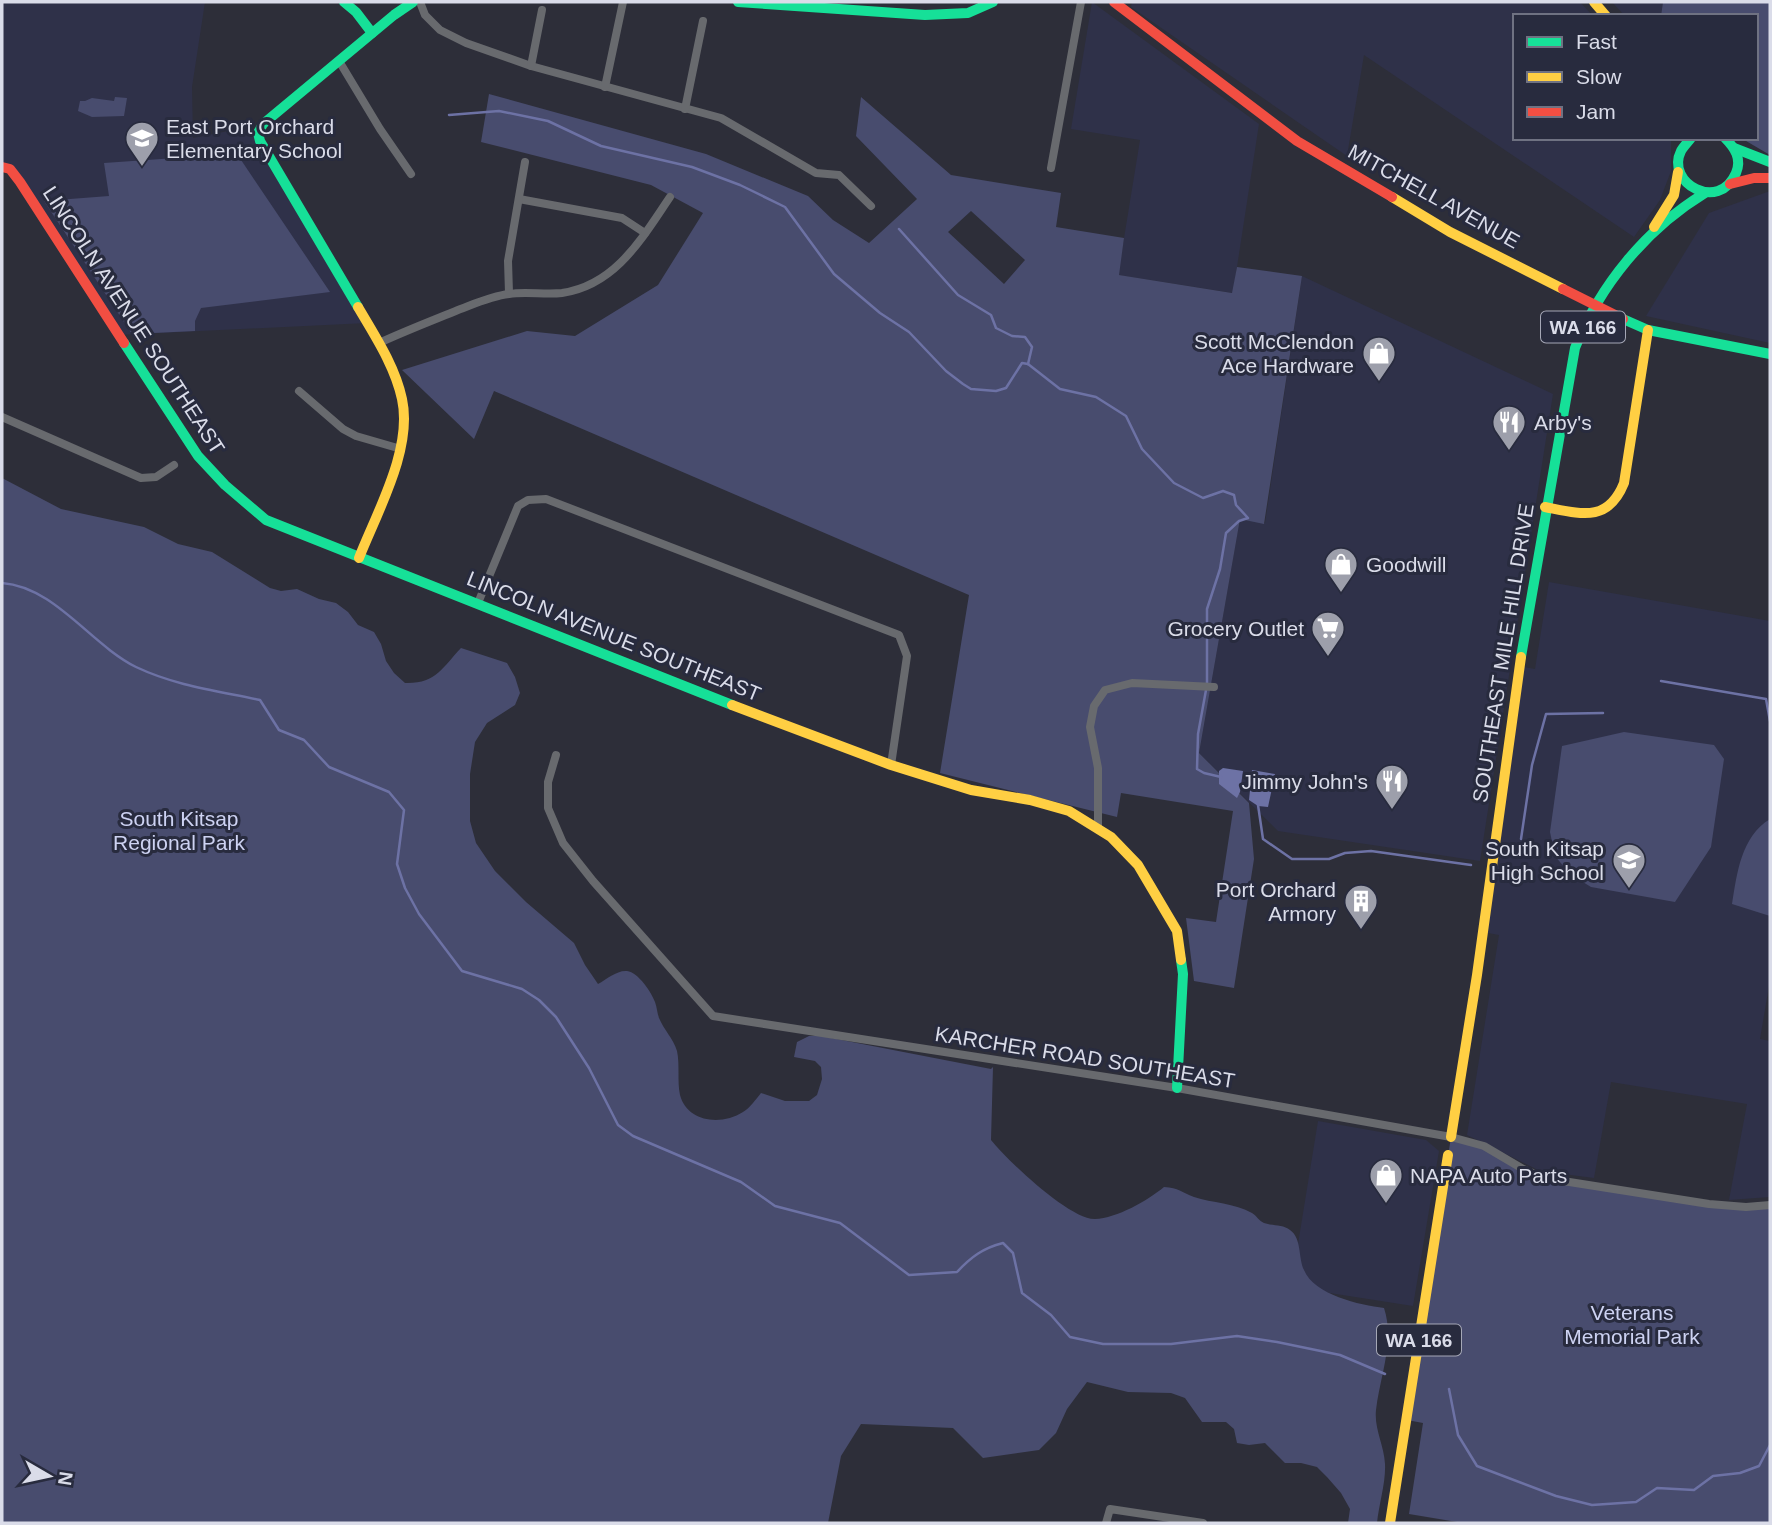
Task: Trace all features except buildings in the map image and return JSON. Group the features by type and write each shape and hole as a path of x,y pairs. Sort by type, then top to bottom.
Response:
{"street":[{"path":"344,2 356,12 372,33"},
{"path":"359,558 401,449 405,426 403,404 397,379 379,343 260,141 258,133 263,124 413,2"},
{"path":"420,2 425,15 440,30 466,43 531,66 721,118 816,173 839,175 872,206"},
{"path":"605,87 623,2"},
{"path":"738,2 936,15 968,13 993,2"},
{"path":"1051,169 1081,2"},
{"name":"MITCHELL AVENUE","path":"1114,2 1297,141 1450,232 1623,320 1648,330 1770,354"},
{"path":"531,66 542,10"},
{"path":"685,109 703,22"},
{"path":"339,61 411,174"},
{"path":"1681,152 1684,140"},
{"name":"WA 166","path":"1678,165 1681,152 1690,140"},
{"path":"1727,140 1734,148 1770,162"},
{"path":"1730,184 1738,163 1734,148"},
{"path":"509,293 508,261 525,162"},
{"path":"1678,165 1687,184 1705,193"},
{"name":"SOUTHEAST MILE HILL DRIVE","path":"1451,1137 1477,975 1511,714 1567,383 1581,331 1612,277 1646,240 1669,206 1676,190 1678,165"},
{"name":"LINCOLN AVENUE SOUTHEAST","path":"2,166 10,169 20,182 176,424 208,469 266,520 652,674 891,765 971,790 1030,800 1069,811 1111,836 1139,865 1177,932 1183,974 1177,1088"},
{"path":"1730,184 1754,178 1770,178"},
{"name":"WA 166","path":"1705,193 1718,191 1730,184"},
{"name":"SOUTHEAST MILE HILL DRIVE","path":"1646,240 1705,193"},
{"path":"379,343 487,299 509,293 561,293 596,282 629,257 670,197"},
{"path":"519,199 622,218 645,233"},
{"path":"1545,507 1600,513 1613,505 1619,495 1624,483 1648,330"},
{"path":"299,391 343,429 401,449"},
{"path":"2,417 141,478 156,477 174,465"},
{"path":"478,603 518,506 528,500 546,499 898,635 907,656 891,765"},
{"path":"1098,829 1098,768 1090,727 1094,706 1105,690 1132,683 1214,687"},
{"name":"KARCHER ROAD SOUTHEAST","path":"556,755 548,782 548,808 563,843 593,881 713,1016 1177,1088 1451,1137 1484,1146 1544,1178 1709,1204 1746,1207 1770,1205"},
{"name":"WA 166","path":"1390,1523 1451,1137"},
{"path":"1107,1523 1110,1509 1203,1523"}],"shaded area":[{"name":"East Port Orchard Elementary School","path":"2,2 205,2 192,87 193,138 238,129 258,133 367,323 118,335 20,182 2,167"},
{"path":"1092,2 1259,124 1233,293 1118,275 1140,140 1071,129"},
{"path":"1132,2 1580,2 1591,14 1513,14 1513,140 1671,140 1671,171 1660,200 1634,237 1364,55 1347,156 1131,7"},
{"path":"1612,2 1663,2 1661,14 1623,14"},
{"path":"1770,191 1770,343 1646,316 1709,213"},
{"path":"1302,276 1553,394 1480,861 1278,831 1199,753 1240,518 1265,523"},
{"path":"1549,582 1770,621 1770,980 1760,1039 1770,1041 1770,1197 1729,1200 1747,1104 1611,1082 1594,1178 1540,1171 1467,1135 1499,935 1483,932 1519,666 1535,669"},
{"path":"1223,768 1243,771 1237,798 1219,784 1219,771"},
{"path":"1252,770 1275,774 1268,807 1258,806 1249,800"},
{"path":"1318,1121 1426,1140 1439,1151 1413,1306 1291,1287"}],"green space":[{"path":"1663,2 1770,2 1770,155 1744,140 1758,140 1758,14 1661,14"},
{"path":"489,94 706,154 808,196 833,220 869,243 917,199 856,136 861,97 951,175 1061,193 1056,227 1124,238 1119,275 1232,293 1237,267 1302,276 1264,524 1240,519 1199,753 1249,803 1254,859 1234,988 1194,981 1186,918 1216,922 1233,811 1121,793 1117,817 940,773 969,595 494,391 474,439 402,370 527,331 575,336 658,285 703,213 651,185 481,142","holes":["971,211 1025,260 1004,284 948,232"]},
{"path":"115,97 127,98 124,116 92,117 78,111 80,101 92,98 114,101"},
{"path":"235,151 330,292 201,308 195,321 195,331 132,334 44,201 109,196 104,163"},
{"name":"South Kitsap Regional Park","path":"2,478 61,509 144,527 178,544 212,552 270,588 281,591 297,589 336,603 348,612 358,625 374,632 386,661 405,683 431,678 461,648 507,663 520,693 515,705 487,723 475,742 470,774 470,821 476,843 495,871 574,943 598,984 616,973 627,971 636,975 644,984 677,1051 680,1095 684,1104 697,1116 715,1120 734,1116 748,1108 761,1093 785,1101 809,1101 817,1095 822,1079 821,1067 815,1061 794,1057 797,1042 809,1036 821,1036 991,1069 993,1067 991,1140 1024,1174 1070,1210 1095,1219 1113,1216 1149,1198 1164,1187 1238,1207 1252,1213 1264,1223 1290,1230 1298,1243 1304,1270 1317,1286 1351,1301 1384,1308 1388,1333 1376,1417 1385,1471 1377,1523 1348,1523 1350,1509 1341,1493 1317,1467 1285,1463 1265,1443 1237,1443 1234,1429 1226,1422 1202,1422 1185,1398 1171,1393 1128,1392 1087,1382 1067,1409 1056,1433 1039,1450 983,1458 953,1428 861,1424 841,1456 828,1523 2,1523"},
{"path":"1624,732 1714,745 1724,759 1711,847 1675,902 1591,887 1570,874 1555,856 1550,832 1562,746"},
{"path":"1770,819 1770,916 1732,904 1742,857 1753,836"},
{"name":"Veterans Memorial Park","path":"1451,1137 1470,1141 1533,1174 1709,1204 1770,1205 1770,1523 1463,1523 1409,1514 1423,1423 1407,1420"}],"waterway":[{"path":"449,115 499,111 548,121 601,146 692,167 740,185 785,207 834,274 880,313 909,332 946,371 971,389 996,391 1006,388 1022,363 1028,364"},
{"path":"899,229 958,295 991,315 996,328 1012,336 1025,337 1032,347 1028,364"},
{"path":"1028,364 1060,389 1096,397 1126,416 1142,449 1174,483 1203,498 1223,491 1234,495 1236,505 1248,518 1239,521 1226,533 1220,569 1207,609 1207,683"},
{"path":"2,583 21,587 56,605 119,657 151,674 213,691 260,700 279,730 304,740 329,767 389,792 404,810 397,864 405,888 419,914 462,971 522,989 539,1000 556,1017 589,1068 618,1125 633,1136 741,1182 775,1206 840,1223 909,1275 957,1272 978,1254 1003,1243 1013,1253 1022,1293 1051,1315 1070,1337 1103,1344 1171,1344 1237,1336 1340,1355 1385,1374"},
{"path":"1661,681 1766,699 1770,721"},
{"path":"1206,690 1198,734 1197,769 1221,777"},
{"path":"1521,839 1532,765 1546,714 1603,713"},
{"path":"1258,805 1263,839 1292,859 1329,859 1345,853 1371,851 1471,865"},
{"path":"1449,1389 1458,1435 1477,1466 1556,1496 1592,1505 1636,1502 1657,1488 1694,1490 1713,1476 1740,1473 1759,1466 1770,1445"}],"traffic: fast":[{"path":"344,2 356,12 372,33"},
{"path":"358,307 260,141 258,133 263,124 413,2"},
{"path":"738,2 925,15 968,13 993,2"},
{"path":"1689,140 1681,151 1678,163 1680,174 1687,183 1707,192 1718,191 1728,185 1736,173 1736,154 1727,140"},
{"path":"1734,148 1770,162"},
{"path":"1521,657 1575,348 1598,302 1627,260 1663,224 1705,193"},
{"path":"1623,319 1648,330 1770,354"},
{"path":"124,343 198,456 225,485 266,520 732,705"},
{"path":"1177,1088 1183,974 1181,960"}],"traffic: slow":[{"path":"1594,2 1604,14"},
{"path":"1654,227 1674,195 1678,172"},
{"path":"1392,197 1450,232 1563,289"},
{"path":"358,307 395,375 404,418 398,459 359,558"},
{"path":"1545,507 1592,513 1610,505 1617,496 1624,483 1648,330"},
{"path":"1451,1137 1477,975 1521,657"},
{"path":"732,705 891,765 971,790 1030,800 1069,811 1111,837 1138,865 1177,931 1181,960"},
{"path":"1390,1523 1448,1155"}],"traffic: jam":[{"path":"1114,2 1297,141 1392,197"},
{"path":"2,167 10,169 20,182 124,343"},
{"path":"1730,184 1754,178 1770,178"},
{"path":"1563,289 1623,319"}],"place":[{"name":"East Port Orchard Elementary School","path":"142,168"},
{"name":"Scott McClendon Ace Hardware","path":"1379,383"},
{"name":"Arby's","path":"1509,452"},
{"name":"Goodwill","path":"1341,594"},
{"name":"Grocery Outlet","path":"1328,658"},
{"name":"Jimmy John's","path":"1392,811"},
{"name":"South Kitsap High School","path":"1629,890"},
{"name":"Port Orchard Armory","path":"1361,931"},
{"name":"NAPA Auto Parts","path":"1386,1205"}]}
